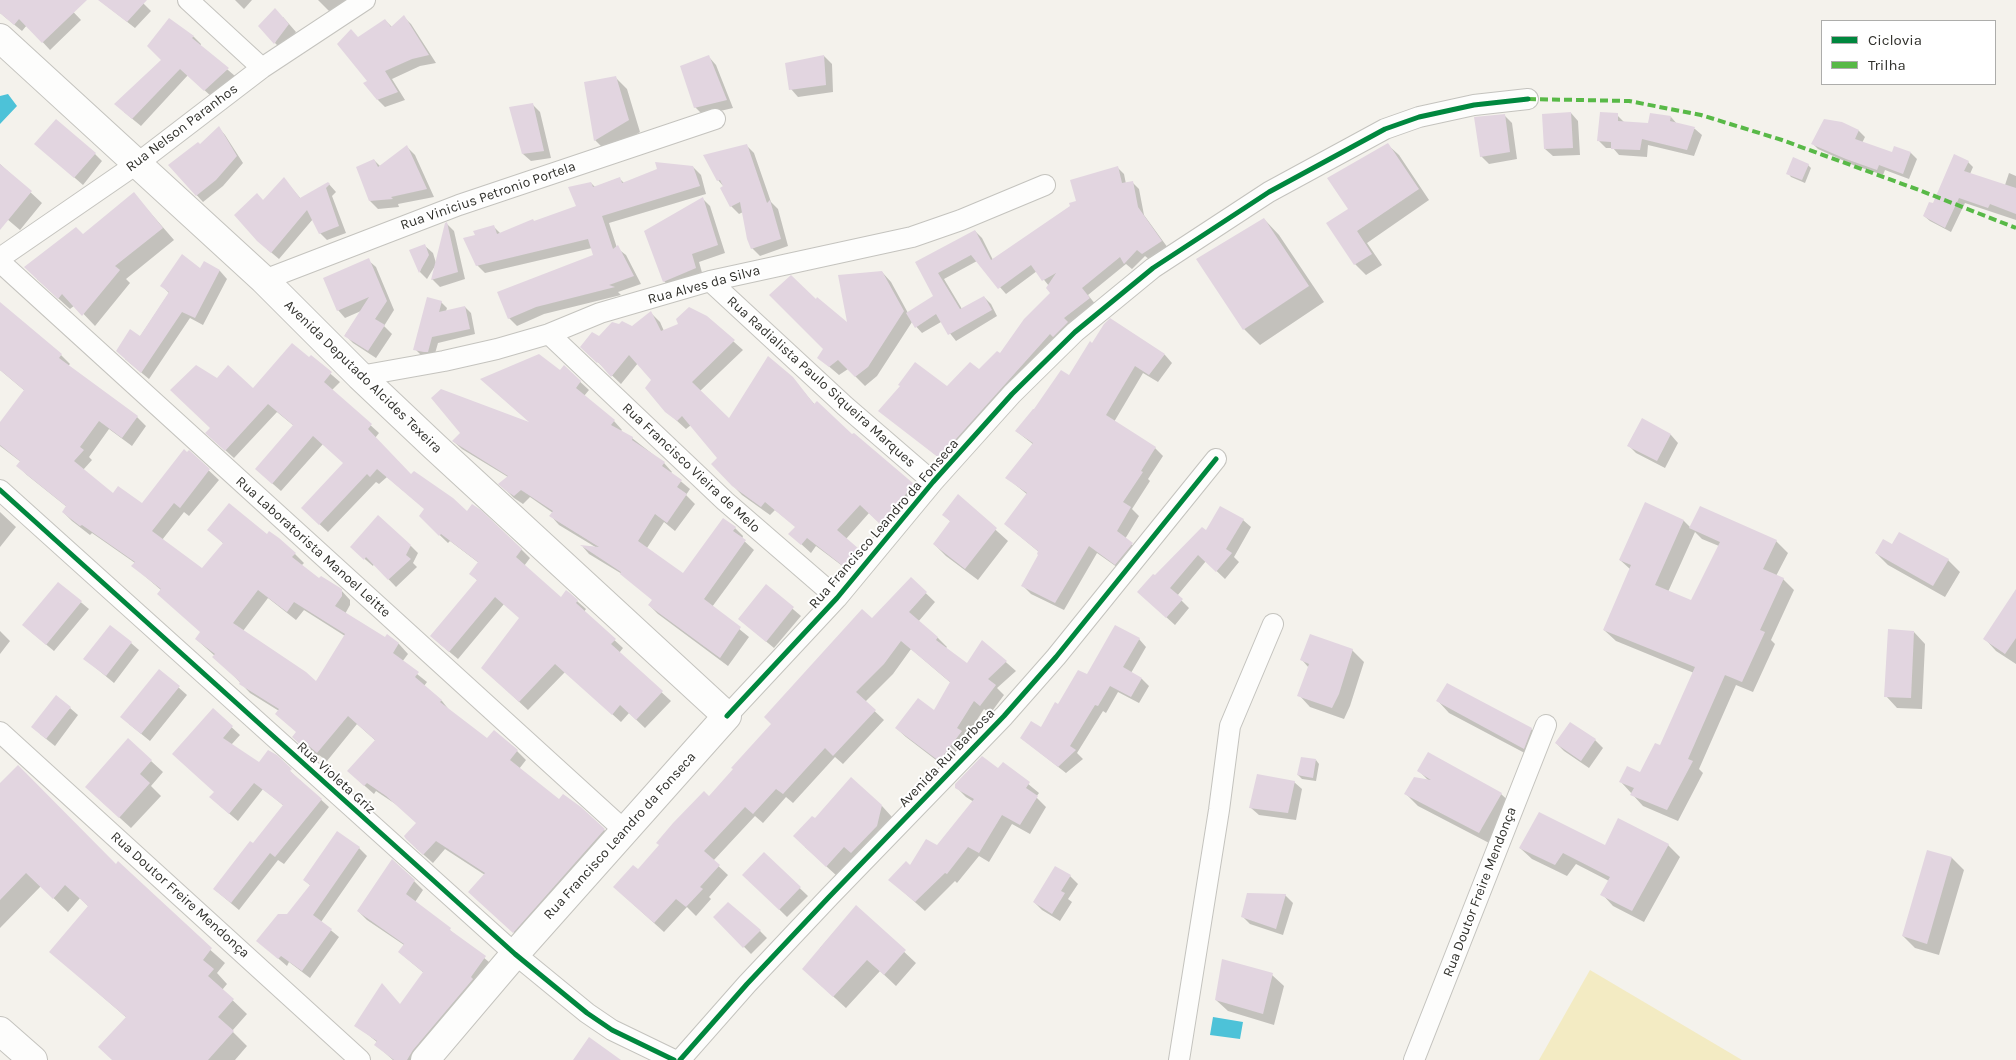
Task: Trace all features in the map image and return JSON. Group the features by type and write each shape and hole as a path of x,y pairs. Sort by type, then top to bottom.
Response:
{"main road":[{"name":"Avenida Deputado Alcides Texeira","path":"0,38 264,280 360,376 727,716"},
{"name":"Rua Francisco Leandro da Fonseca","path":"424,1060 515,954 727,716"},
{"path":"0,1031 33,1060"}],"street":[{"path":"188,0 262,68"},
{"name":"Rua Nelson Paranhos","path":"0,258 138,163 262,68 365,0"},
{"name":"Rua Francisco Leandro da Fonseca","path":"727,716 838,598 933,482 1012,394 1075,332 1153,268 1269,192 1385,129 1419,117 1467,106 1528,98"},
{"name":"Rua Vinicius Petronio Portela","path":"264,280 459,205 714,119"},
{"name":"Rua Alves da Silva","path":"360,376 444,361 497,349 549,334 600,313 710,281 912,237 961,220 1045,185"},
{"name":"Rua Laboratorista Manoel Leitte","path":"0,262 626,831"},
{"name":"Rua Radialista Paulo Siqueira Marques","path":"710,281 845,406 933,482"},
{"name":"Rua Francisco Vieira de Melo","path":"549,334 725,501 838,598"},
{"name":"Avenida Rui Barbosa","path":"680,1060 802,926 1004,716 1056,657 1216,459"},
{"name":"Rua Violeta Griz","path":"0,490 515,954 587,1013 612,1030 674,1060"},
{"path":"1179,1060 1219,810 1230,726 1272,624"},
{"name":"Rua Doutor Freire Mendonça","path":"1414,1060 1546,725"},
{"name":"Rua Doutor Freire Mendonça","path":"0,732 360,1060"}],"shaded area":[{"path":"1590,970 1742,1060 1539,1060"}],"water":[{"path":"8,94 17,106 0,124 0,96"},
{"path":"1213,1017 1243,1022 1240,1039 1210,1035"}],"building":[{"path":"0,0 87,0 42,43 19,19 14,25 0,13"},
{"path":"98,0 147,0 127,22"},
{"path":"275,8 289,24 274,44 258,26"},
{"path":"404,15 429,55 412,59 385,71 398,92 377,100 363,83 367,81 337,44 351,29 358,37 385,19 391,27"},
{"path":"169,18 194,36 192,38 229,68 204,91 180,69 132,119 114,104 161,60 147,46"},
{"path":"709,55 727,100 694,108 680,66"},
{"path":"824,55 826,85 789,90 785,63"},
{"path":"616,76 629,120 594,141 584,82"},
{"path":"533,103 544,151 522,154 509,107"},
{"path":"1571,112 1573,148 1544,149 1542,114"},
{"path":"1600,112 1618,113 1618,121 1648,123 1650,113 1671,116 1670,121 1695,127 1687,150 1642,139 1640,150 1611,149 1611,142 1597,141"},
{"path":"1505,114 1510,152 1480,157 1474,117"},
{"path":"56,119 96,153 74,178 34,144"},
{"path":"1824,119 1842,122 1859,130 1855,139 1892,152 1894,146 1911,152 1903,174 1879,165 1877,170 1811,144"},
{"path":"219,126 237,156 216,180 196,196 168,165 198,142 200,144"},
{"path":"1388,143 1419,189 1357,231 1372,254 1354,265 1326,223 1348,209 1327,178"},
{"path":"747,144 767,203 770,200 781,239 751,249 747,239 740,202 730,207 720,188 723,186 720,180 717,181 703,155"},
{"path":"407,145 427,189 391,197 393,199 369,201 356,167 374,159 378,167"},
{"path":"1954,154 1969,161 1964,171 2016,188 2016,214 1990,204 1988,208 1959,198 1945,228 1923,216 1929,202 1933,203"},
{"path":"1793,157 1809,164 1802,180 1786,174"},
{"path":"655,162 693,166 700,186 602,216 613,249 618,245 634,276 609,285 615,287 536,307 508,319 497,292 593,255 588,239 476,266 463,238 475,235 473,231 494,225 497,234 533,219 534,221 576,206 568,187 591,182 593,187 620,177 622,183 657,169"},
{"path":"0,164 32,191 0,230"},
{"path":"1118,166 1122,183 1133,181 1138,207 1162,241 1142,254 1137,250 1124,264 1120,257 1082,288 1090,298 1064,318 1068,322 1053,337 1050,334 939,458 878,411 900,386 898,385 915,362 947,386 970,362 979,369 997,351 1000,353 1024,319 1050,293 1046,288 1056,273 1042,281 1031,265 998,289 971,255 938,273 960,309 984,296 992,310 948,335 936,314 915,328 906,313 933,296 915,262 975,230 991,260 1070,206 1069,203 1076,201 1070,180"},
{"path":"284,177 300,198 328,182 330,184 326,188 339,226 319,234 307,210 271,253 257,241 234,215 257,193 263,200"},
{"path":"134,192 163,228 115,266 120,270 82,316 62,294 58,299 24,267 76,227 83,234"},
{"path":"703,197 718,245 692,254 696,268 663,282 644,231"},
{"path":"1264,218 1309,286 1243,330 1196,259"},
{"path":"447,222 458,272 431,280 445,223"},
{"path":"425,244 429,255 419,273 409,250"},
{"path":"182,254 200,268 204,261 220,270 195,318 182,312 141,373 116,351 130,329 140,336 169,292 160,286"},
{"path":"369,258 387,301 375,319 385,325 368,351 344,336 369,297 337,311 323,278"},
{"path":"882,271 904,311 868,367 855,377 838,360 829,367 817,358 823,349 769,295 791,275 816,299 817,297 847,322 838,275"},
{"path":"427,297 442,301 439,312 465,306 470,329 432,337 428,352 424,352 413,350"},
{"path":"0,302 62,354 59,358 138,416 122,438 99,421 80,447 84,450 74,461 113,493 118,486 142,503 184,449 187,452 189,450 210,469 180,508 174,503 152,531 202,568 223,543 207,530 229,503 267,534 269,531 279,538 296,553 292,557 319,578 321,576 342,589 342,596 335,606 385,637 387,634 399,643 393,653 419,672 415,677 442,700 440,702 487,738 494,730 518,750 510,760 559,799 563,794 581,807 605,829 513,933 468,892 485,873 436,841 423,855 404,836 416,823 386,796 367,783 364,786 347,771 375,740 348,716 317,753 309,746 306,750 292,737 296,732 275,714 279,709 239,684 240,682 212,657 215,654 195,639 200,632 157,594 161,589 131,566 135,562 62,512 66,506 16,466 20,461 0,445 0,422 24,390 0,370","holes":["258,590 287,612 294,602 345,634 316,681 306,672 233,623"]},
{"path":"689,307 707,316 735,340 692,382 729,418 768,356 793,377 814,404 817,401 852,434 854,433 914,484 881,525 860,505 837,530 859,549 843,566 807,538 801,545 788,534 795,527 765,502 761,507 732,486 711,464 717,458 682,416 677,421 665,412 645,388 651,380 629,355 611,377 598,362 580,347 592,332 599,336 612,322 619,324 622,321 632,326 651,311 661,331 678,324 676,319"},
{"path":"1110,318 1165,354 1149,375 1135,366 1106,415 1156,447 1141,471 1143,472 1123,502 1131,507 1117,531 1133,543 1115,565 1089,546 1055,603 1021,586 1038,555 1038,551 1004,524 1027,493 1005,478 1033,443 1015,431 1034,409 1061,370 1069,375 1090,341 1092,343"},
{"path":"292,343 332,372 324,382 372,424 368,429 411,474 414,471 453,498 467,511 472,504 481,510 522,549 516,557 561,597 566,590 570,593 578,600 576,603 616,639 611,644 663,691 636,720 620,705 612,715 555,664 519,702 481,668 519,618 495,597 449,652 430,636 477,580 469,574 478,562 441,534 439,536 419,516 424,509 377,469 370,477 367,474 319,525 301,508 343,463 313,436 272,484 255,469 293,425 268,404 225,451 205,433 210,428 170,390 196,365 217,378 228,365 253,388"},
{"path":"539,354 560,370 564,365 581,381 576,388 615,420 611,425 633,437 632,440 665,462 662,466 682,480 677,487 687,494 667,523 655,514 638,541 683,573 723,518 736,527 733,531 746,540 704,599 741,627 720,658 648,605 652,600 620,574 621,572 580,545 599,547 549,516 553,511 521,490 514,496 505,490 498,484 508,476 452,441 460,433 431,398 441,389 529,422 480,379"},
{"path":"1642,418 1671,434 1657,461 1627,446"},
{"path":"958,494 997,528 965,569 933,544 950,521 942,515"},
{"path":"1645,502 1684,520 1655,585 1691,600 1720,542 1689,528 1700,506 1777,540 1763,569 1784,578 1760,630 1765,632 1742,682 1725,675 1688,759 1693,761 1667,810 1630,795 1634,788 1619,782 1627,766 1640,772 1655,743 1660,745 1695,667 1603,630 1631,565 1619,560"},
{"path":"1220,506 1244,519 1226,549 1232,553 1216,572 1198,555 1170,588 1183,599 1166,618 1137,592 1202,527 1206,530"},
{"path":"378,515 411,545 406,555 411,559 388,580 366,557 364,560 350,547"},
{"path":"1899,532 1949,559 1933,586 1875,553 1883,539 1892,544"},
{"path":"911,577 927,592 909,612 938,637 936,640 967,663 982,640 1007,661 988,679 996,685 980,706 974,701 957,728 962,731 939,761 895,728 918,698 934,710 950,682 901,641 884,664 856,692 876,710 833,756 825,748 783,794 776,789 753,814 745,807 704,851 720,865 700,887 703,889 686,907 676,899 654,923 613,887 633,865 638,869 659,845 656,843 704,791 709,796 733,769 731,768 771,724 764,717 862,609 872,618"},
{"path":"58,582 82,601 46,645 22,625"},
{"path":"766,584 794,607 766,642 738,619"},
{"path":"2016,589 2016,638 2005,654 1983,639"},
{"path":"110,625 132,642 106,676 83,659"},
{"path":"1115,625 1140,638 1123,667 1142,678 1131,697 1110,686 1098,706 1095,705 1070,746 1076,750 1058,767 1020,738 1031,721 1041,727 1055,702 1058,704 1078,670 1087,674"},
{"path":"1888,629 1914,631 1911,698 1884,697"},
{"path":"1310,634 1353,649 1339,694 1332,708 1297,696 1309,664 1300,660"},
{"path":"159,669 180,686 141,734 120,717"},
{"path":"1447,683 1532,728 1524,749 1436,701"},
{"path":"56,695 71,707 46,739 31,727"},
{"path":"213,708 233,726 223,738 259,762 268,750 277,755 292,769 290,771 322,799 275,857 270,853 231,903 213,889 250,841 253,843 283,805 254,783 229,814 209,797 214,792 172,754"},
{"path":"1570,722 1596,739 1581,761 1555,743"},
{"path":"128,738 152,760 140,774 150,783 119,818 85,787"},
{"path":"1428,752 1502,793 1479,833 1404,794 1414,777 1431,780 1417,771"},
{"path":"982,756 998,768 1003,762 1030,782 1026,788 1038,796 1020,825 1002,815 979,853 968,847 947,874 945,873 915,902 888,880 906,861 910,865 926,839 937,845 974,799 955,788 955,784"},
{"path":"1301,757 1316,759 1313,778 1297,775"},
{"path":"18,765 116,864 118,861 212,948 203,960 214,969 208,976 234,999 218,1017 234,1031 208,1060 112,1060 98,1047 126,1017 49,952 88,906 65,885 53,899 26,873 0,900 0,783"},
{"path":"1257,774 1295,781 1288,813 1249,808"},
{"path":"851,777 882,805 877,826 851,853 844,847 826,867 793,836 812,816 815,818"},
{"path":"1539,812 1605,845 1618,818 1669,844 1632,911 1600,895 1610,877 1563,853 1555,865 1519,848"},
{"path":"337,831 360,847 313,915 332,929 302,971 281,956 278,959 256,941 278,914 287,914 310,885 303,880"},
{"path":"1927,850 1952,857 1927,944 1902,936"},
{"path":"764,852 801,887 779,910 742,875"},
{"path":"392,859 415,880 406,894 451,928 450,930 486,956 471,977 473,979 413,1050 407,1060 394,1060 374,1045 377,1041 354,1026 382,983 400,1004 423,972 398,952 404,944 357,911"},
{"path":"1055,866 1071,875 1061,891 1065,893 1052,914 1033,902"},
{"path":"1247,893 1286,894 1276,929 1241,917"},
{"path":"728,902 761,930 743,948 713,917"},
{"path":"856,905 906,950 884,975 867,960 833,997 802,969"},
{"path":"1222,959 1273,973 1263,1014 1215,1000"},
{"path":"589,1037 621,1060 573,1060"}],"marked path":[{"path":"1528,99 1629,101 1701,115 1782,140 2016,228"}],"cycle path":[{"path":"727,716 837,598 933,482 1012,394 1075,332 1153,268 1269,192 1385,129 1419,117 1474,105 1528,99"},
{"path":"680,1060 747,984 1004,716 1056,657 1216,459"},
{"path":"0,490 515,954 587,1013 612,1030 674,1060"}]}
